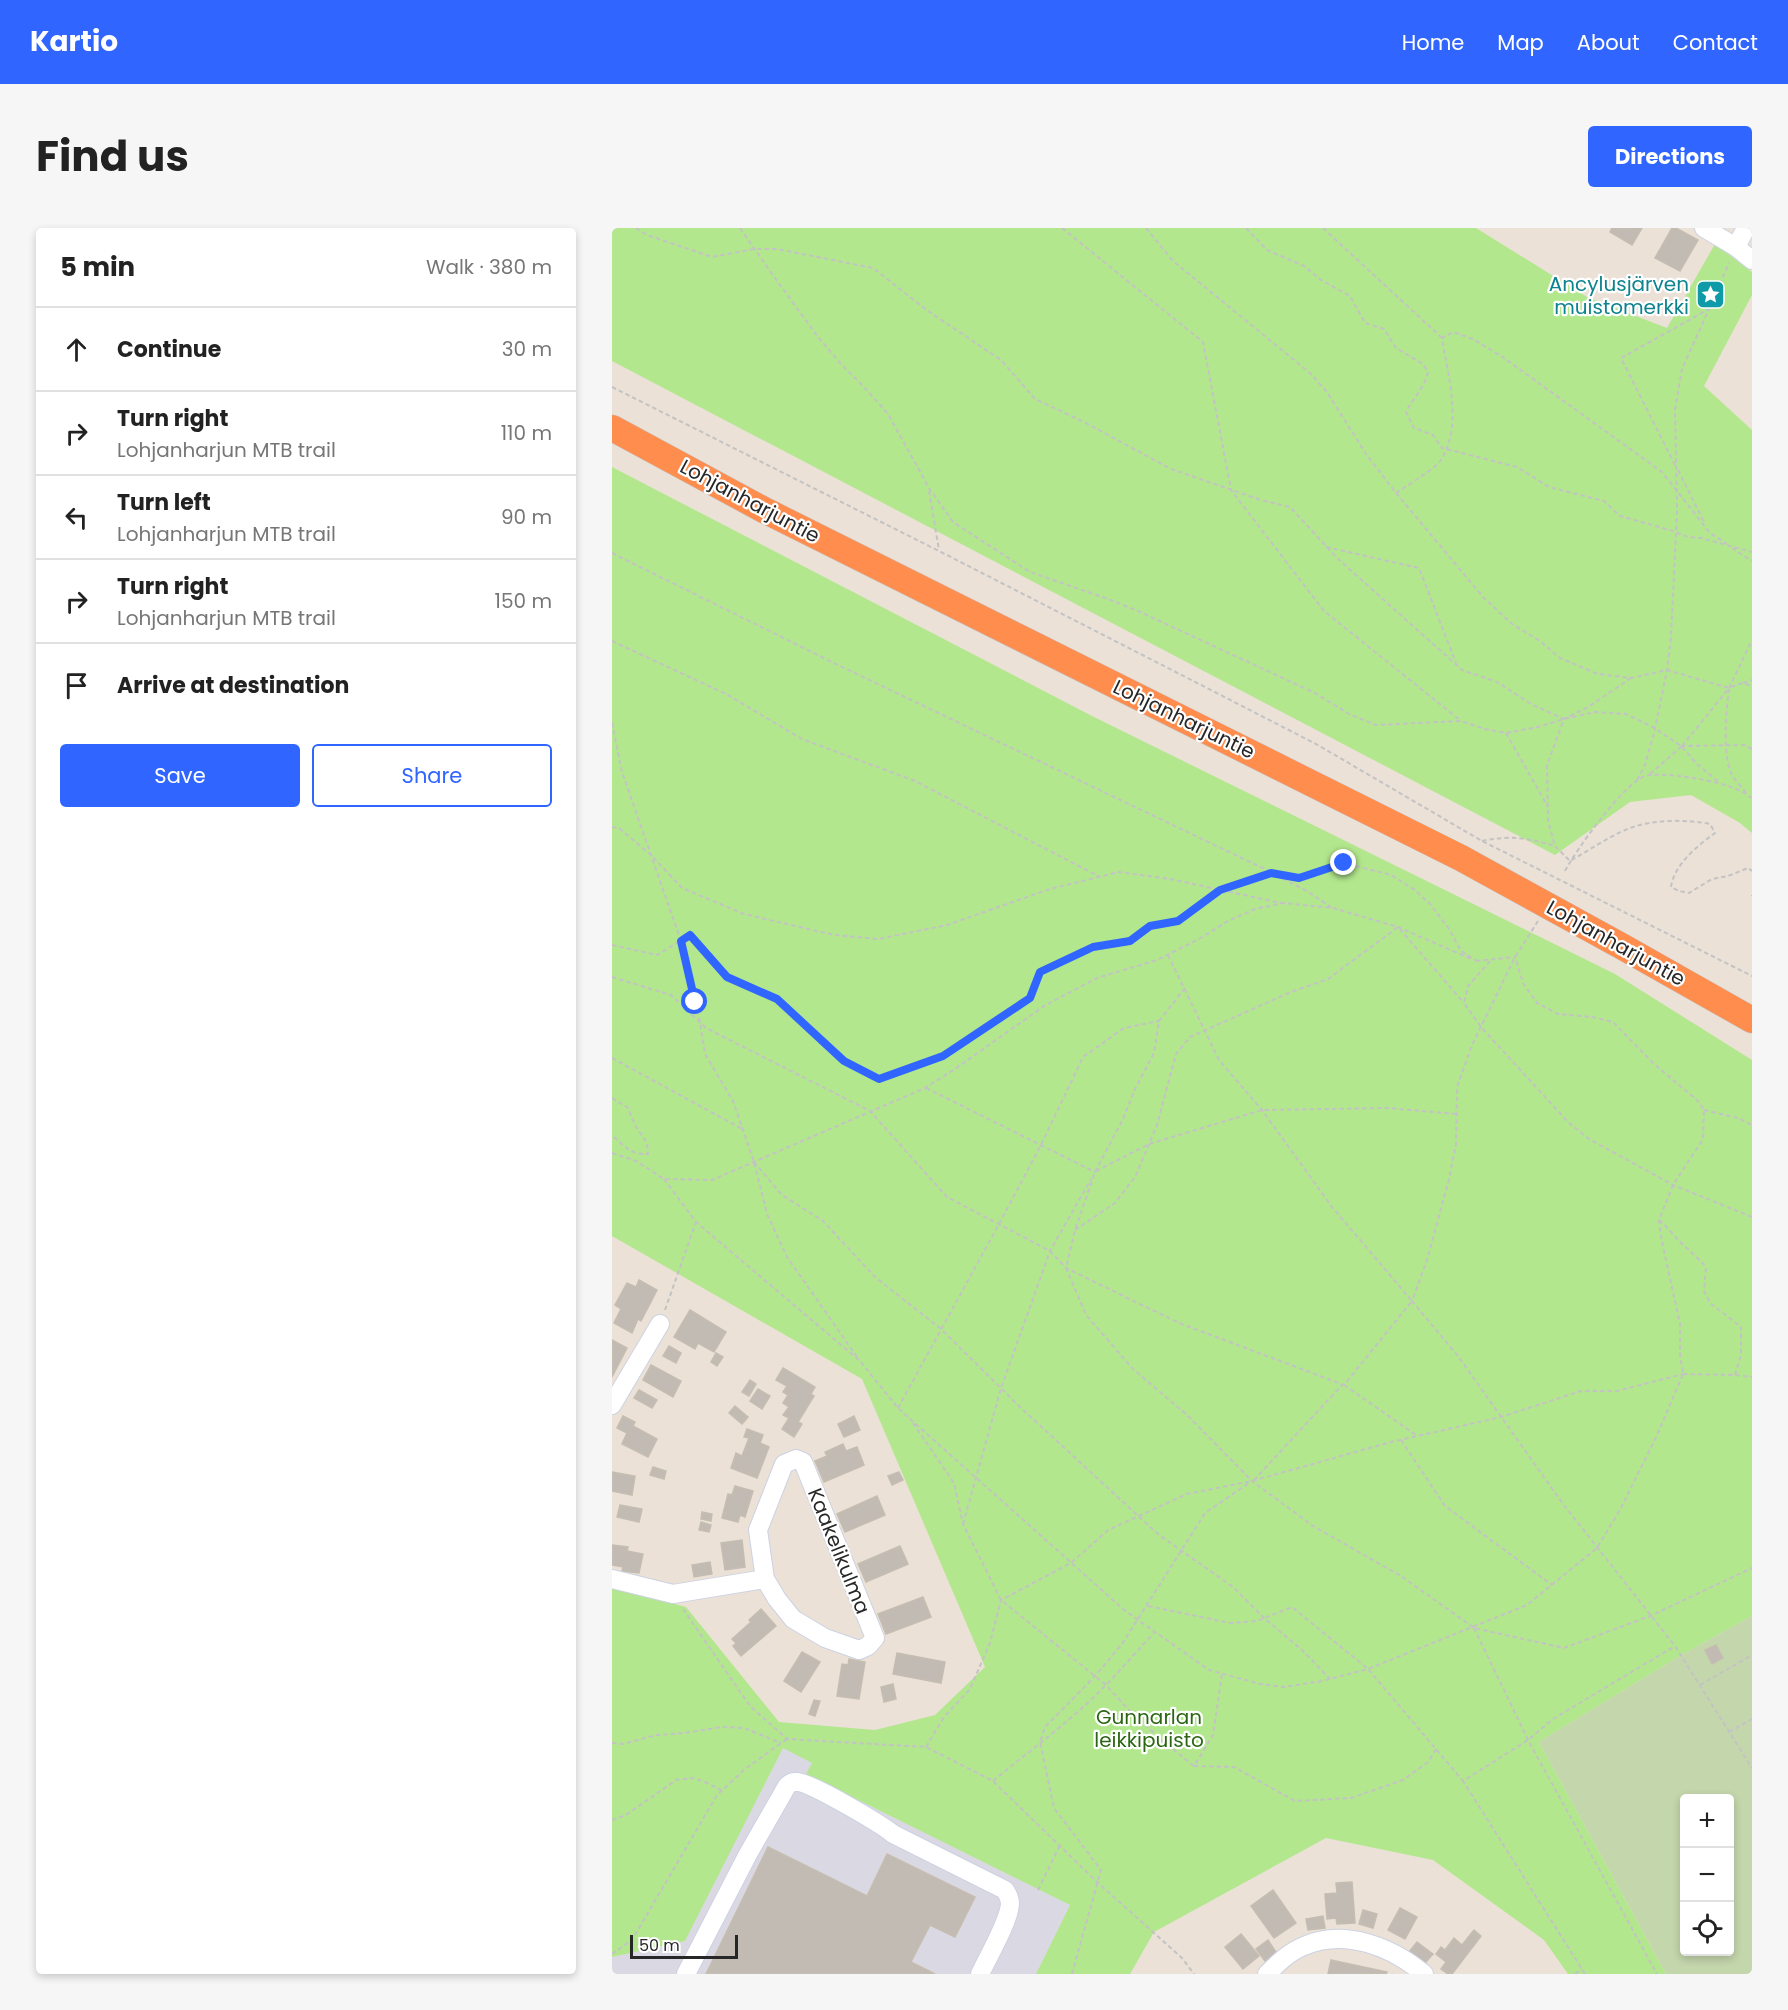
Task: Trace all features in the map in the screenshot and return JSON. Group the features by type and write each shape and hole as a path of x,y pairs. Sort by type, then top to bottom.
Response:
{"highway":[{"name":"Lohjanharjuntie","path":"612,428 764,510 1461,858 1623,946 1752,1020"}],"street":[{"path":"1704,228 1736,247 1752,260"},
{"path":"1736,247 1746,228"},
{"path":"612,1405 660,1324"},
{"name":"Kaakelikulma","path":"796,1459 803,1462 875,1638 868,1646 859,1650 825,1638 793,1619 765,1579 758,1530 784,1464 796,1459"},
{"path":"612,1579 673,1594 765,1579"},
{"path":"686,1974 748,1854 788,1785 794,1782 800,1782 881,1824 893,1834 1005,1890 1010,1905 1007,1918 980,1974"},
{"path":"1267,1974 1283,1958 1304,1946 1324,1940 1350,1939 1397,1955 1424,1974"}],"path":[{"path":"636,228 647,235 712,257 754,249 777,249 873,268 928,311 1001,360 1035,399 1084,422 1170,469 1290,507 1337,558 1462,670 1497,682 1531,704 1564,719"},
{"path":"740,228 818,337 888,414 929,488 952,522 1030,572 1137,611 1315,693 1349,714 1376,725 1461,721"},
{"path":"1062,228 1203,342 1231,490 1324,611 1461,721 1506,733 1595,712 1626,714 1655,728 1681,746 1697,764 1720,783"},
{"path":"1146,228 1173,261 1310,374 1327,392 1366,454 1396,493 1483,597 1512,624 1540,641 1560,658 1598,674 1631,678 1667,670 1729,688 1752,680"},
{"path":"1246,228 1268,250 1304,266 1321,280 1350,296 1365,323 1383,329 1396,348 1423,364 1428,372 1426,383 1414,397 1406,412 1414,428 1433,435 1442,448 1517,466 1549,487 1604,501 1620,516 1688,537 1701,538 1752,552"},
{"path":"1323,228 1442,338 1452,400 1451,435 1440,462 1396,493"},
{"path":"1637,780 1645,765 1655,728 1671,637 1677,490 1675,409 1682,369 1736,247"},
{"path":"1707,528 1621,358 1709,309"},
{"path":"1442,338 1453,332 1473,339 1563,399 1662,472 1707,528 1752,561"},
{"path":"612,387 1316,744 1482,841 1752,976"},
{"path":"929,488 939,551"},
{"path":"1326,546 1419,568 1456,664"},
{"path":"612,553 838,665 1271,873 1305,890 1333,908"},
{"path":"1648,776 1681,746 1729,688 1752,640"},
{"path":"612,641 726,694 802,739 915,781 1100,877"},
{"path":"1555,846 1548,821 1547,765 1564,719 1588,707 1631,678"},
{"path":"1742,683 1752,686"},
{"path":"1729,688 1726,714 1728,762 1732,775 1751,798"},
{"path":"612,723 622,772 681,941 705,1054 734,1101 754,1162 767,1215 787,1257 860,1361 898,1408 909,1418 1124,1610 1154,1633 1209,1670 1260,1684 1284,1687 1330,1679 1368,1669 1527,1605 1597,1548 1621,1508 1654,1442 1683,1374 1680,1355 1680,1324 1659,1220 1672,1185 1703,1138 1704,1110 1697,1100 1654,1064 1613,1022 1592,1017 1558,1014 1537,1004 1523,982 1515,957"},
{"path":"1506,733 1548,807"},
{"path":"1681,746 1743,745 1752,749"},
{"path":"1565,871 1570,861 1627,788 1637,780 1657,774 1670,775 1720,783 1737,789 1751,798"},
{"path":"1570,861 1624,830 1680,820 1710,824 1715,833 1697,848 1673,875 1671,887 1689,893 1712,879 1728,876 1748,868 1752,871"},
{"path":"612,826 619,828 652,856 682,888 744,914 834,935 878,939 947,925 1050,889 1119,872 1170,879 1283,903 1333,908 1398,927 1477,961 1515,957"},
{"path":"1482,841 1502,836 1534,840 1555,846 1570,861"},
{"path":"612,945 657,955 690,935 727,977 777,999 844,1061 879,1079 943,1056 1030,998 1040,972 1093,947 1130,941 1150,926 1178,921 1220,890 1271,873 1299,878 1344,863 1391,875 1415,890 1430,904 1449,929 1461,951 1477,961"},
{"path":"664,1179 712,1180 925,1088 955,1070 1044,1006 1098,978 1156,960 1199,939 1228,921 1255,909 1283,903"},
{"path":"1072,1974 1101,1870 1054,1808 1040,1742 1046,1727 1122,1644 1205,1512 1252,1481 1343,1385 1412,1301 1427,1260 1449,1179 1456,1144 1457,1087 1472,1045 1515,957 1538,921"},
{"path":"1398,927 1464,1003 1481,1027 1568,1122 1589,1139 1672,1185 1752,1217"},
{"path":"1075,1230 1115,1203 1136,1177 1157,1125 1176,1054 1190,1037 1291,992 1328,979 1398,927"},
{"path":"1167,953 1219,1060 1262,1110 1332,1207 1458,1356 1563,1504 1675,1646 1752,1768"},
{"path":"1464,1003 1468,986 1491,960"},
{"path":"612,977 671,995 706,1028 870,1111 947,1197 1050,1251 1066,1268 1086,1315 1133,1369 1187,1415 1252,1481 1313,1526 1401,1576 1474,1628 1564,1648 1650,1616 1752,1568"},
{"path":"963,1524 1001,1388 1050,1251 1123,1119 1154,1053 1159,1022 1185,988"},
{"path":"898,1408 1041,1145 1083,1057 1124,1028 1159,1022"},
{"path":"612,1059 744,1130"},
{"path":"925,1088 1095,1172"},
{"path":"612,1098 628,1108 636,1127 647,1143 648,1154 639,1155 630,1152 612,1135"},
{"path":"1066,1268 1075,1230 1095,1172 1149,1144 1262,1110 1388,1108 1456,1114"},
{"path":"1704,1110 1738,1118 1752,1125"},
{"path":"612,1153 636,1161 664,1179 696,1222 860,1361"},
{"path":"754,1162 782,1195 822,1221 875,1277 941,1329 1159,1535 1233,1587 1330,1679"},
{"path":"1659,1220 1706,1267 1704,1290 1710,1303 1741,1327 1741,1355 1735,1375"},
{"path":"660,1324 696,1222"},
{"path":"1066,1268 1179,1323 1343,1385 1418,1436"},
{"path":"926,1747 944,1717 970,1689 990,1643 1001,1600 1071,1563 1108,1530 1138,1515 1187,1494 1252,1481 1401,1440 1501,1417 1581,1391 1617,1391 1683,1374 1752,1377"},
{"path":"909,1418 954,1483 963,1524 1001,1600 1106,1685 1165,1743 1194,1766 1234,1767 1295,1801 1351,1798 1403,1780 1428,1762 1436,1749"},
{"path":"1401,1440 1445,1506 1552,1585"},
{"path":"673,1594 750,1706 787,1739"},
{"path":"1147,1605 1230,1623 1257,1621 1292,1607 1368,1669 1463,1781 1585,1974"},
{"path":"1474,1628 1527,1740 1657,1974"},
{"path":"993,1781 1054,1733 1106,1685 1154,1633"},
{"path":"1463,1781 1527,1740 1552,1719 1675,1646"},
{"path":"1700,1686 1752,1655"},
{"path":"1194,1766 1214,1735 1222,1674"},
{"path":"1729,1732 1752,1719"},
{"path":"612,1743 623,1744 656,1735 722,1727 744,1728 781,1743"},
{"path":"612,1954 632,1940 717,1795 745,1769 787,1739 926,1747 993,1781 1097,1882 1182,1958 1194,1974"},
{"path":"612,1820 626,1815 676,1780 694,1778 707,1782 721,1791"},
{"path":"1038,1890 1060,1845"},
{"path":"1575,1974 1582,1969"}],"shaded area":[{"path":"783,1747 812,1763 807,1774 1070,1905 1036,1974 612,1974 612,1957 685,1941"}],"green space":[{"path":"612,228 1476,228 1587,297 1667,328 1715,244 1752,272 1752,295 1704,386 1752,430 1752,833 1740,823 1691,795 1630,802 1555,855 612,361"},
{"name":"Gunnarlan leikkipuisto","path":"612,467 1092,716 1615,974 1752,1060 1752,1616 1680,1656 1539,1742 1666,1974 1568,1974 1544,1940 1433,1860 1326,1838 1154,1932 1130,1974 1036,1974 1070,1905 806,1774 812,1763 783,1748 685,1941 612,1957 612,1587 686,1607 779,1722 875,1730 935,1715 985,1667 862,1379 612,1236"},
{"path":"1752,1616 1752,1974 1666,1974 1539,1742 1680,1656"}],"building":[{"path":"1612,228 1642,228 1632,245 1610,232"},
{"path":"1672,228 1698,240 1680,271 1655,258"},
{"path":"639,1280 657,1290 641,1321 638,1319 632,1333 614,1323 621,1309 615,1305 627,1283 636,1287"},
{"path":"690,1310 726,1332 714,1352 698,1343 695,1349 674,1337"},
{"path":"612,1340 627,1348 612,1377"},
{"path":"669,1346 681,1353 676,1363 663,1356"},
{"path":"716,1353 723,1357 717,1366 711,1362"},
{"path":"651,1365 681,1381 673,1397 643,1380"},
{"path":"783,1368 815,1387 811,1394 814,1396 798,1422 802,1424 794,1437 782,1429 789,1418 783,1415 789,1407 783,1403 788,1395 783,1392 787,1386 776,1380"},
{"path":"750,1380 756,1384 749,1396 742,1392"},
{"path":"758,1389 770,1396 762,1409 750,1401"},
{"path":"639,1390 657,1400 652,1408 634,1398"},
{"path":"735,1406 748,1417 742,1424 729,1413"},
{"path":"623,1416 635,1422 633,1426 657,1439 648,1457 622,1444 627,1433 617,1428"},
{"path":"854,1416 860,1430 844,1437 838,1424"},
{"path":"747,1429 763,1435 760,1443 769,1447 757,1478 731,1468 736,1453 742,1456 749,1438 744,1437"},
{"path":"843,1444 846,1451 857,1447 864,1465 824,1482 815,1461 827,1456 825,1452"},
{"path":"653,1467 666,1471 664,1479 650,1475"},
{"path":"612,1472 635,1476 632,1495 612,1491"},
{"path":"899,1472 903,1480 892,1485 888,1476"},
{"path":"735,1486 753,1491 745,1517 740,1515 738,1522 722,1518 728,1494 732,1495"},
{"path":"877,1496 885,1515 845,1532 837,1514"},
{"path":"620,1505 642,1509 639,1522 617,1517"},
{"path":"702,1512 712,1514 711,1521 701,1519"},
{"path":"701,1522 711,1525 709,1532 699,1530"},
{"path":"742,1540 745,1567 725,1570 721,1543"},
{"path":"612,1545 628,1547 627,1551 643,1554 639,1573 622,1571 623,1567 612,1565"},
{"path":"900,1546 908,1564 866,1582 858,1564"},
{"path":"710,1562 712,1574 694,1577 692,1565"},
{"path":"923,1597 931,1617 886,1634 878,1614"},
{"path":"761,1609 776,1626 741,1656 733,1646 736,1643 732,1639 751,1622 749,1620"},
{"path":"1716,1645 1723,1658 1712,1664 1705,1650"},
{"path":"802,1652 820,1662 801,1692 784,1681"},
{"path":"897,1653 945,1662 941,1683 893,1674"},
{"path":"849,1659 865,1662 859,1699 837,1696 842,1664 848,1665"},
{"path":"893,1684 896,1699 884,1702 881,1687"},
{"path":"814,1700 820,1701 815,1716 809,1714"},
{"path":"768,1847 867,1896 887,1854 975,1897 955,1937 930,1925 911,1962 935,1974 706,1974"},
{"path":"1352,1882 1355,1923 1337,1924 1336,1918 1327,1919 1325,1894 1337,1893 1336,1883"},
{"path":"1273,1890 1296,1923 1274,1938 1251,1906"},
{"path":"1400,1908 1417,1917 1405,1939 1388,1930"},
{"path":"1363,1910 1377,1914 1373,1928 1359,1924"},
{"path":"1323,1916 1325,1928 1308,1930 1306,1919"},
{"path":"1474,1930 1481,1936 1452,1974 1448,1974 1441,1969 1446,1962 1436,1954 1441,1947 1445,1950 1454,1938 1462,1945"},
{"path":"1241,1934 1259,1956 1243,1969 1225,1947"},
{"path":"1268,1940 1276,1952 1265,1961 1256,1949"},
{"path":"1417,1942 1433,1954 1424,1964 1409,1952"},
{"path":"1331,1960 1387,1972 1386,1974 1328,1974"}],"place":[{"name":"Ancylusjärven muistomerkki","path":"1710,295"}],"route":[{"path":"695,1002 681,941 690,935 727,977 777,999 844,1061 879,1079 943,1056 1030,998 1040,972 1093,947 1130,941 1150,926 1178,921 1220,890 1271,873 1299,878 1344,863"}]}
